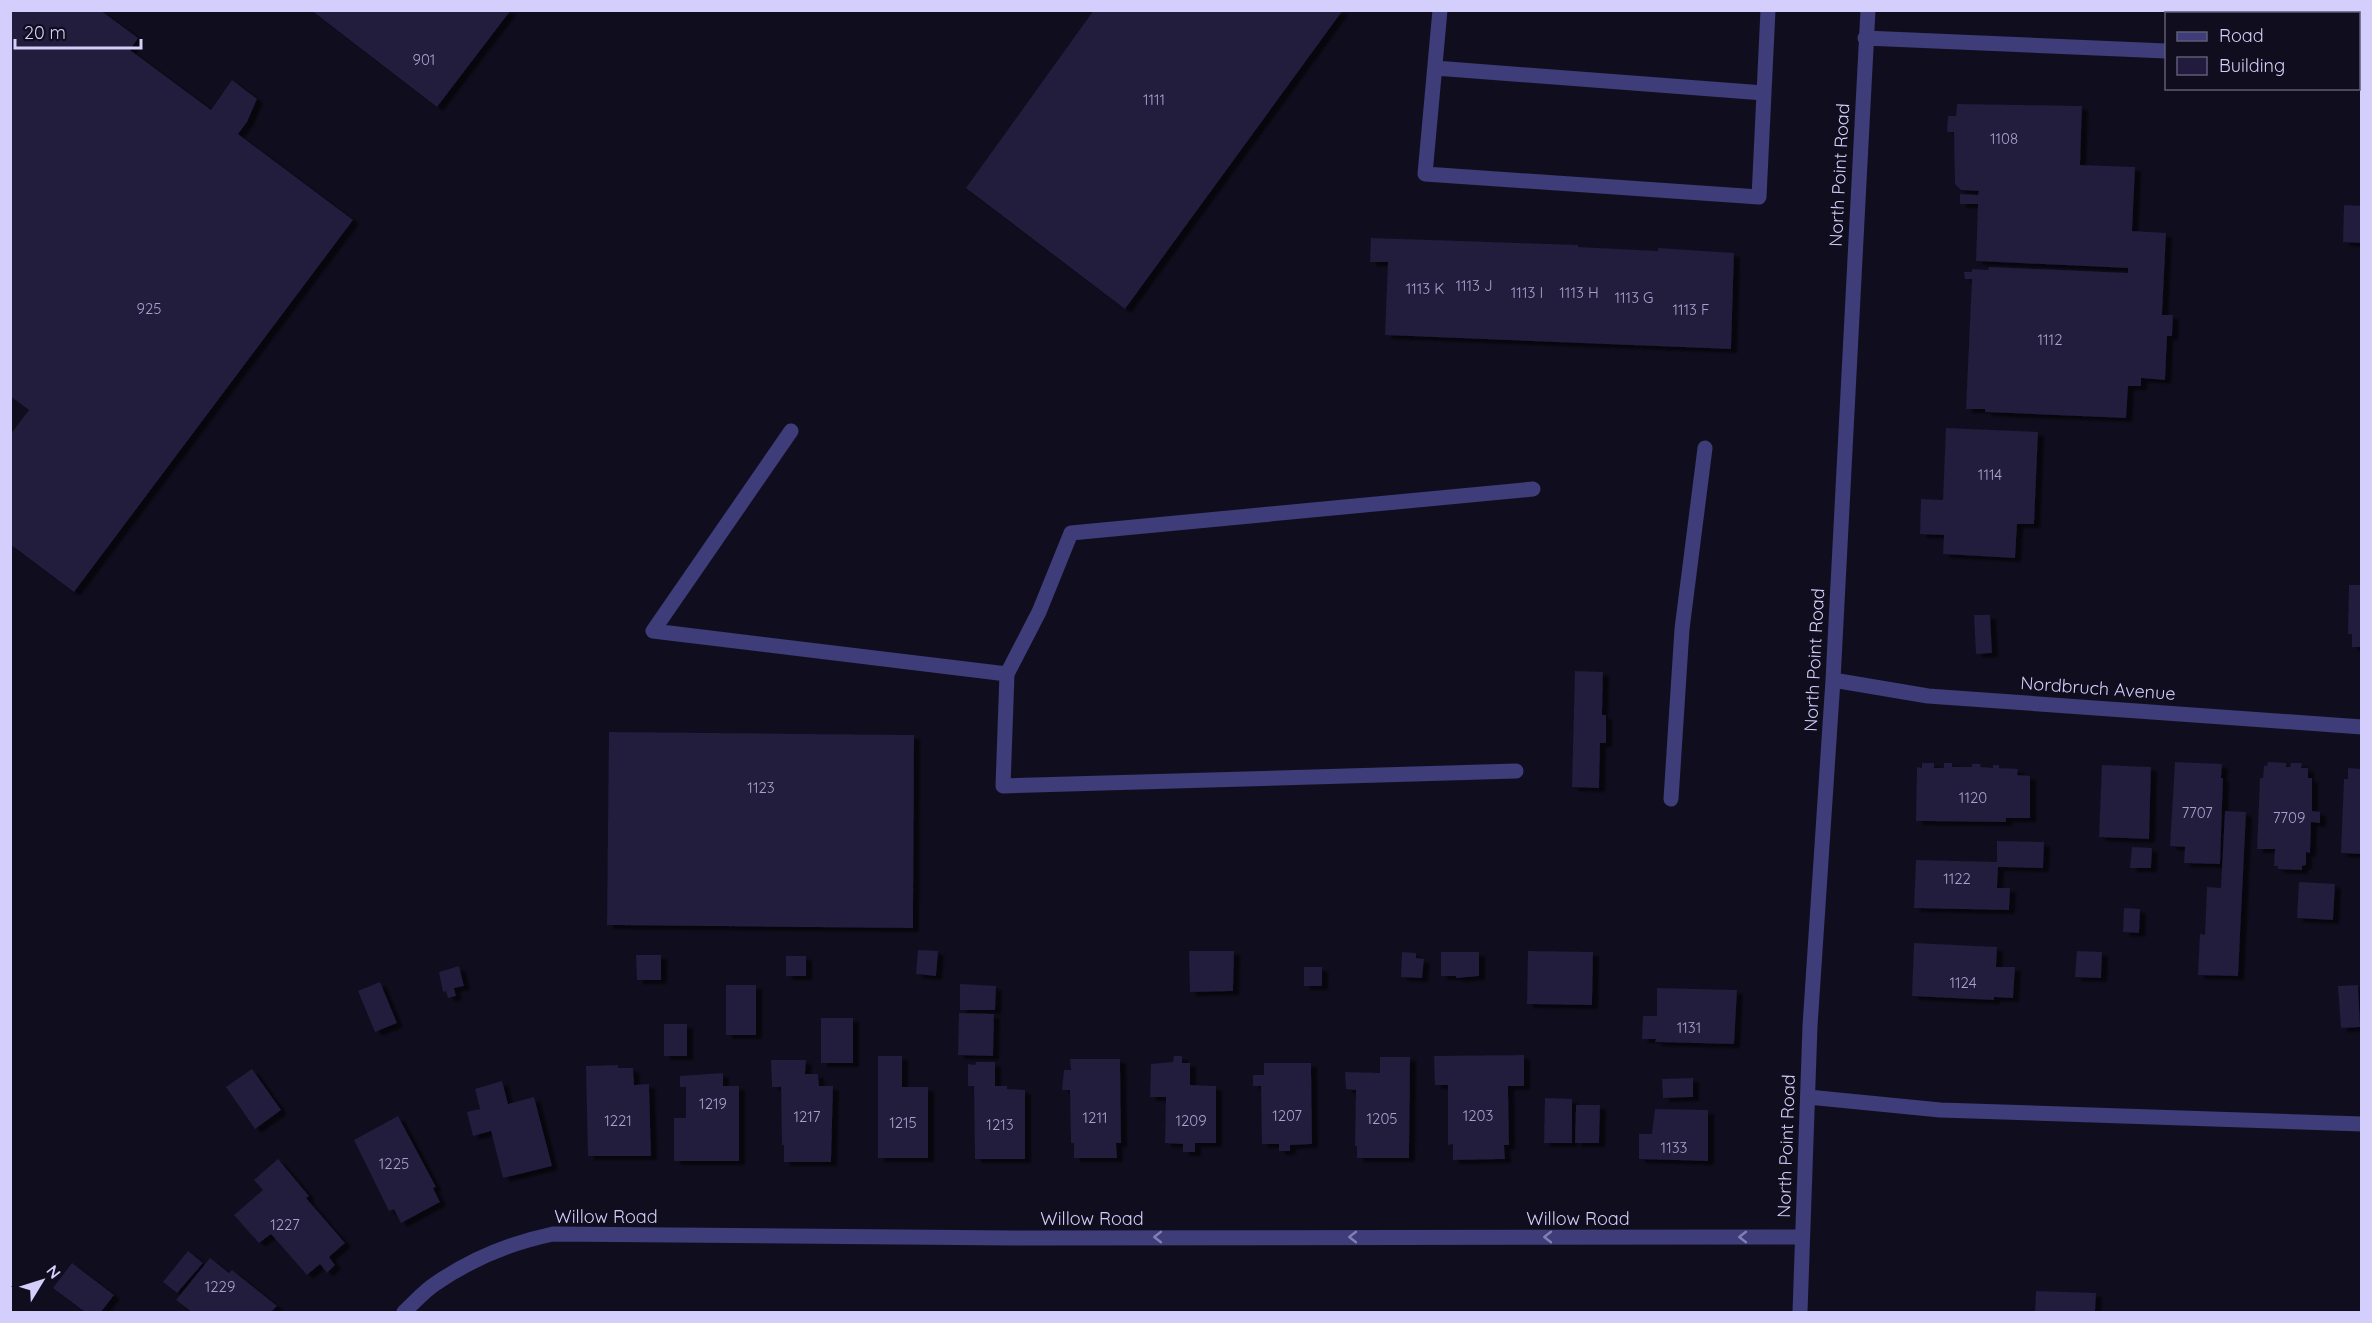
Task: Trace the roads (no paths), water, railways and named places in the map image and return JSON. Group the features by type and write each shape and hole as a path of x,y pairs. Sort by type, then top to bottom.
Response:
{"street":[{"path":"1440,10 1425,174 1759,197 1768,10"},
{"name":"North Point Road","path":"1800,1312 1808,1097 1833,680 1868,10"},
{"path":"1865,39 2165,51"},
{"path":"1435,68 1764,93"},
{"path":"791,430 653,631 1007,674"},
{"path":"1671,799 1682,630 1706,448"},
{"path":"1516,771 1003,786 1007,674 1039,612 1071,533 1533,489"},
{"name":"Nordbruch Avenue","path":"1833,680 1928,696 2361,727"},
{"path":"1808,1097 1940,1110 2361,1124"},
{"name":"Willow Road","path":"404,1312 433,1285 482,1256 519,1241 553,1234 1012,1238 1802,1237"}]}
